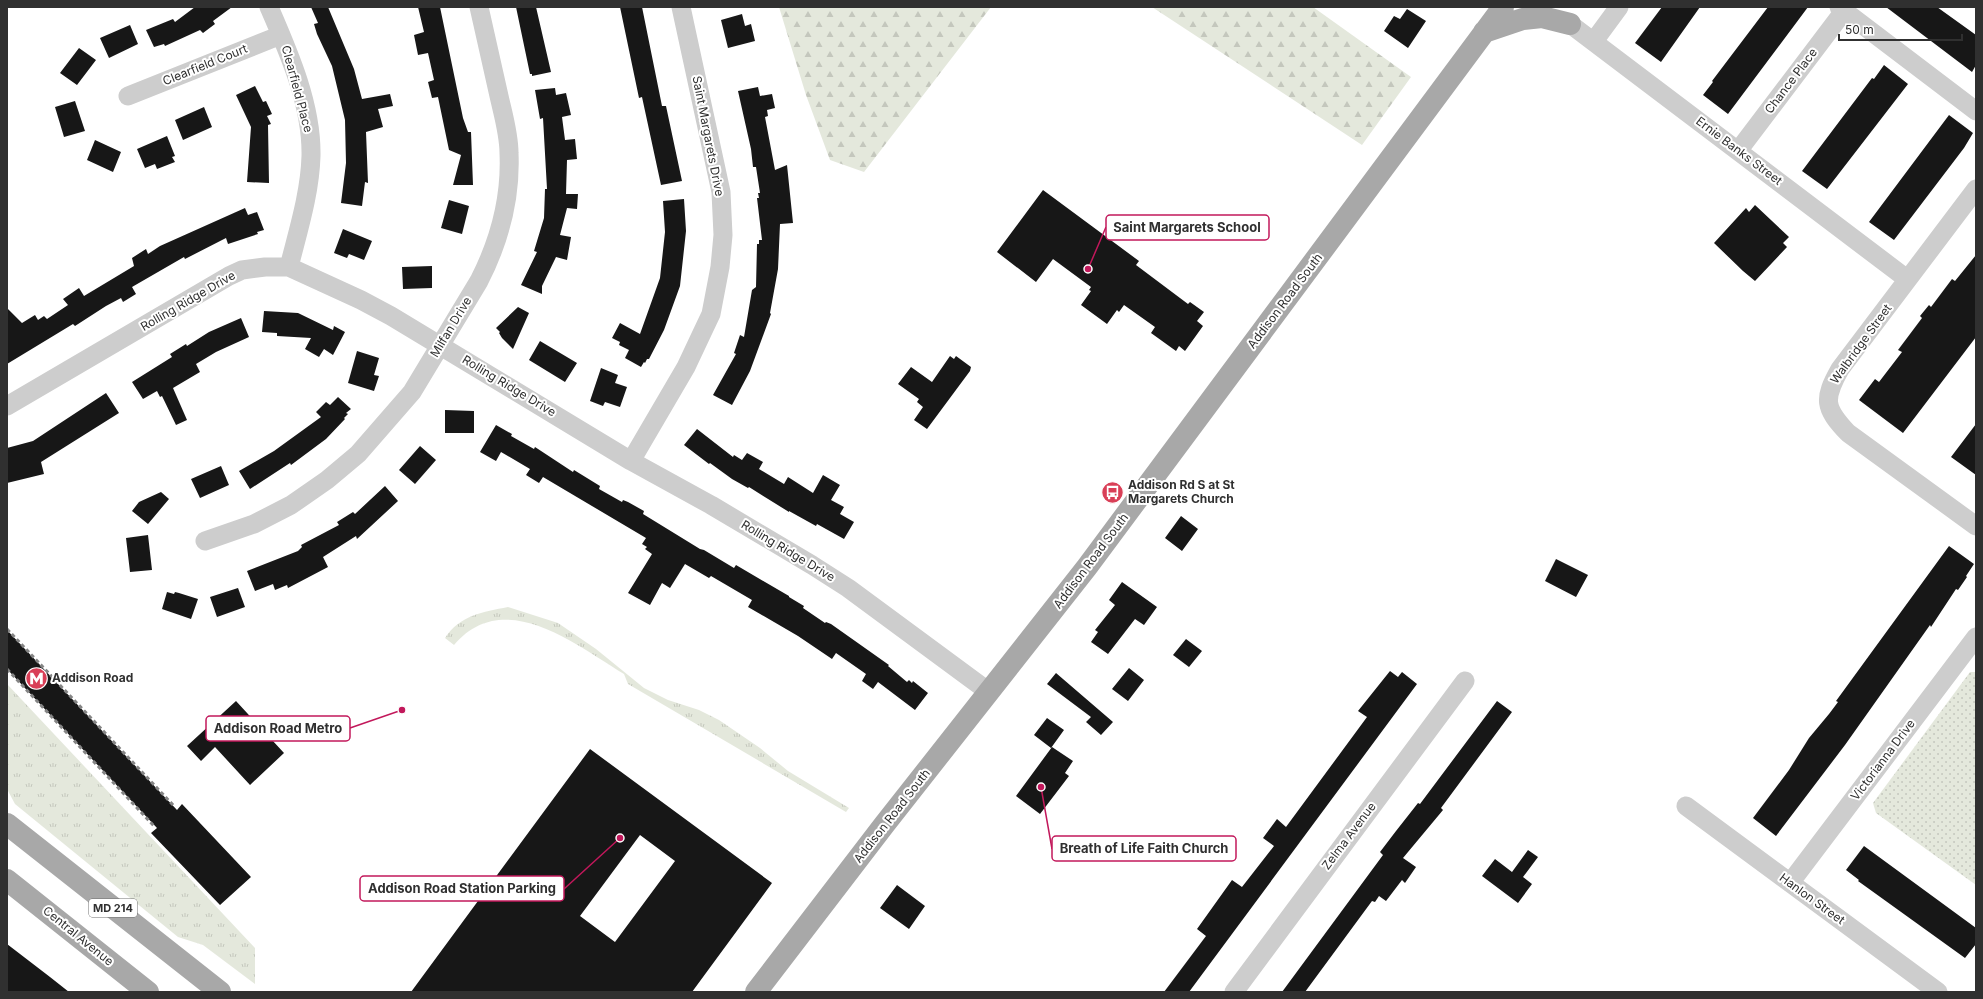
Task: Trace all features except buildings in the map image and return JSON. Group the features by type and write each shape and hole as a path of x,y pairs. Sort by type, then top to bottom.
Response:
{"main road":[{"name":"Addison Road South","path":"756,992 1092,561 1503,7"},
{"path":"1484,32 1523,19 1566,16"},
{"name":"MD 214","path":"7,824 220,992"},
{"name":"Central Avenue","path":"7,880 148,992"}],"street":[{"name":"Clearfield Place","path":"269,7 281,35 302,100 310,139 309,179 290,267"},
{"name":"Milfan Drive","path":"205,541 254,524 291,505 343,468 376,435 412,392 426,372 440,344 488,263 500,227 508,188 509,151 505,123 479,7"},
{"name":"Saint Margarets Drive","path":"632,461 686,367 702,333 710,314 720,267 723,236 720,192 681,7"},
{"path":"1594,41 1619,7"},
{"path":"1842,9 1976,111"},
{"name":"Chance Place","path":"1738,151 1842,9"},
{"name":"Ernie Banks Street","path":"1566,16 1594,41 1907,279"},
{"name":"Clearfield Court","path":"128,96 281,35"},
{"name":"Walbridge Street","path":"1976,189 1840,369 1829,388 1828,403 1834,418 1848,433 1976,526"},
{"name":"Rolling Ridge Drive","path":"7,406 229,276 242,270 266,267 290,267 361,300 440,344 632,461 812,564 848,588 990,692"},
{"name":"Victorianna Drive","path":"1790,883 1976,637"},
{"name":"Zelma Avenue","path":"1234,992 1466,681"},
{"name":"Hanlon Street","path":"1686,806 1938,992"}],"green space":[{"path":"779,7 991,7 864,172 830,160 806,95"},
{"path":"1152,7 1313,7 1411,77 1362,145"},
{"path":"508,607 558,623 596,649 644,688 668,700 699,710 719,720 760,748 788,771 849,808 846,812 628,684 624,674 584,649 540,626 517,621 495,621 474,628 454,645 445,638 451,630 465,619 481,613"},
{"path":"1970,672 1976,672 1976,885 1876,813 1873,803"},
{"path":"7,684 255,948 255,984 203,945 178,937 15,804 7,789"}],"railway":[{"path":"7,629 174,806"},
{"path":"7,669 154,826"}],"place":[{"name":"Saint Margarets School","path":"1088,269"},
{"name":"Addison Rd S at St Margarets Church","path":"1113,492"},
{"name":"Addison Road","path":"37,678"},
{"name":"Addison Road Metro","path":"402,710"},
{"name":"Breath of Life Faith Church","path":"1041,787"},
{"name":"Addison Road Station Parking","path":"620,838"}]}
